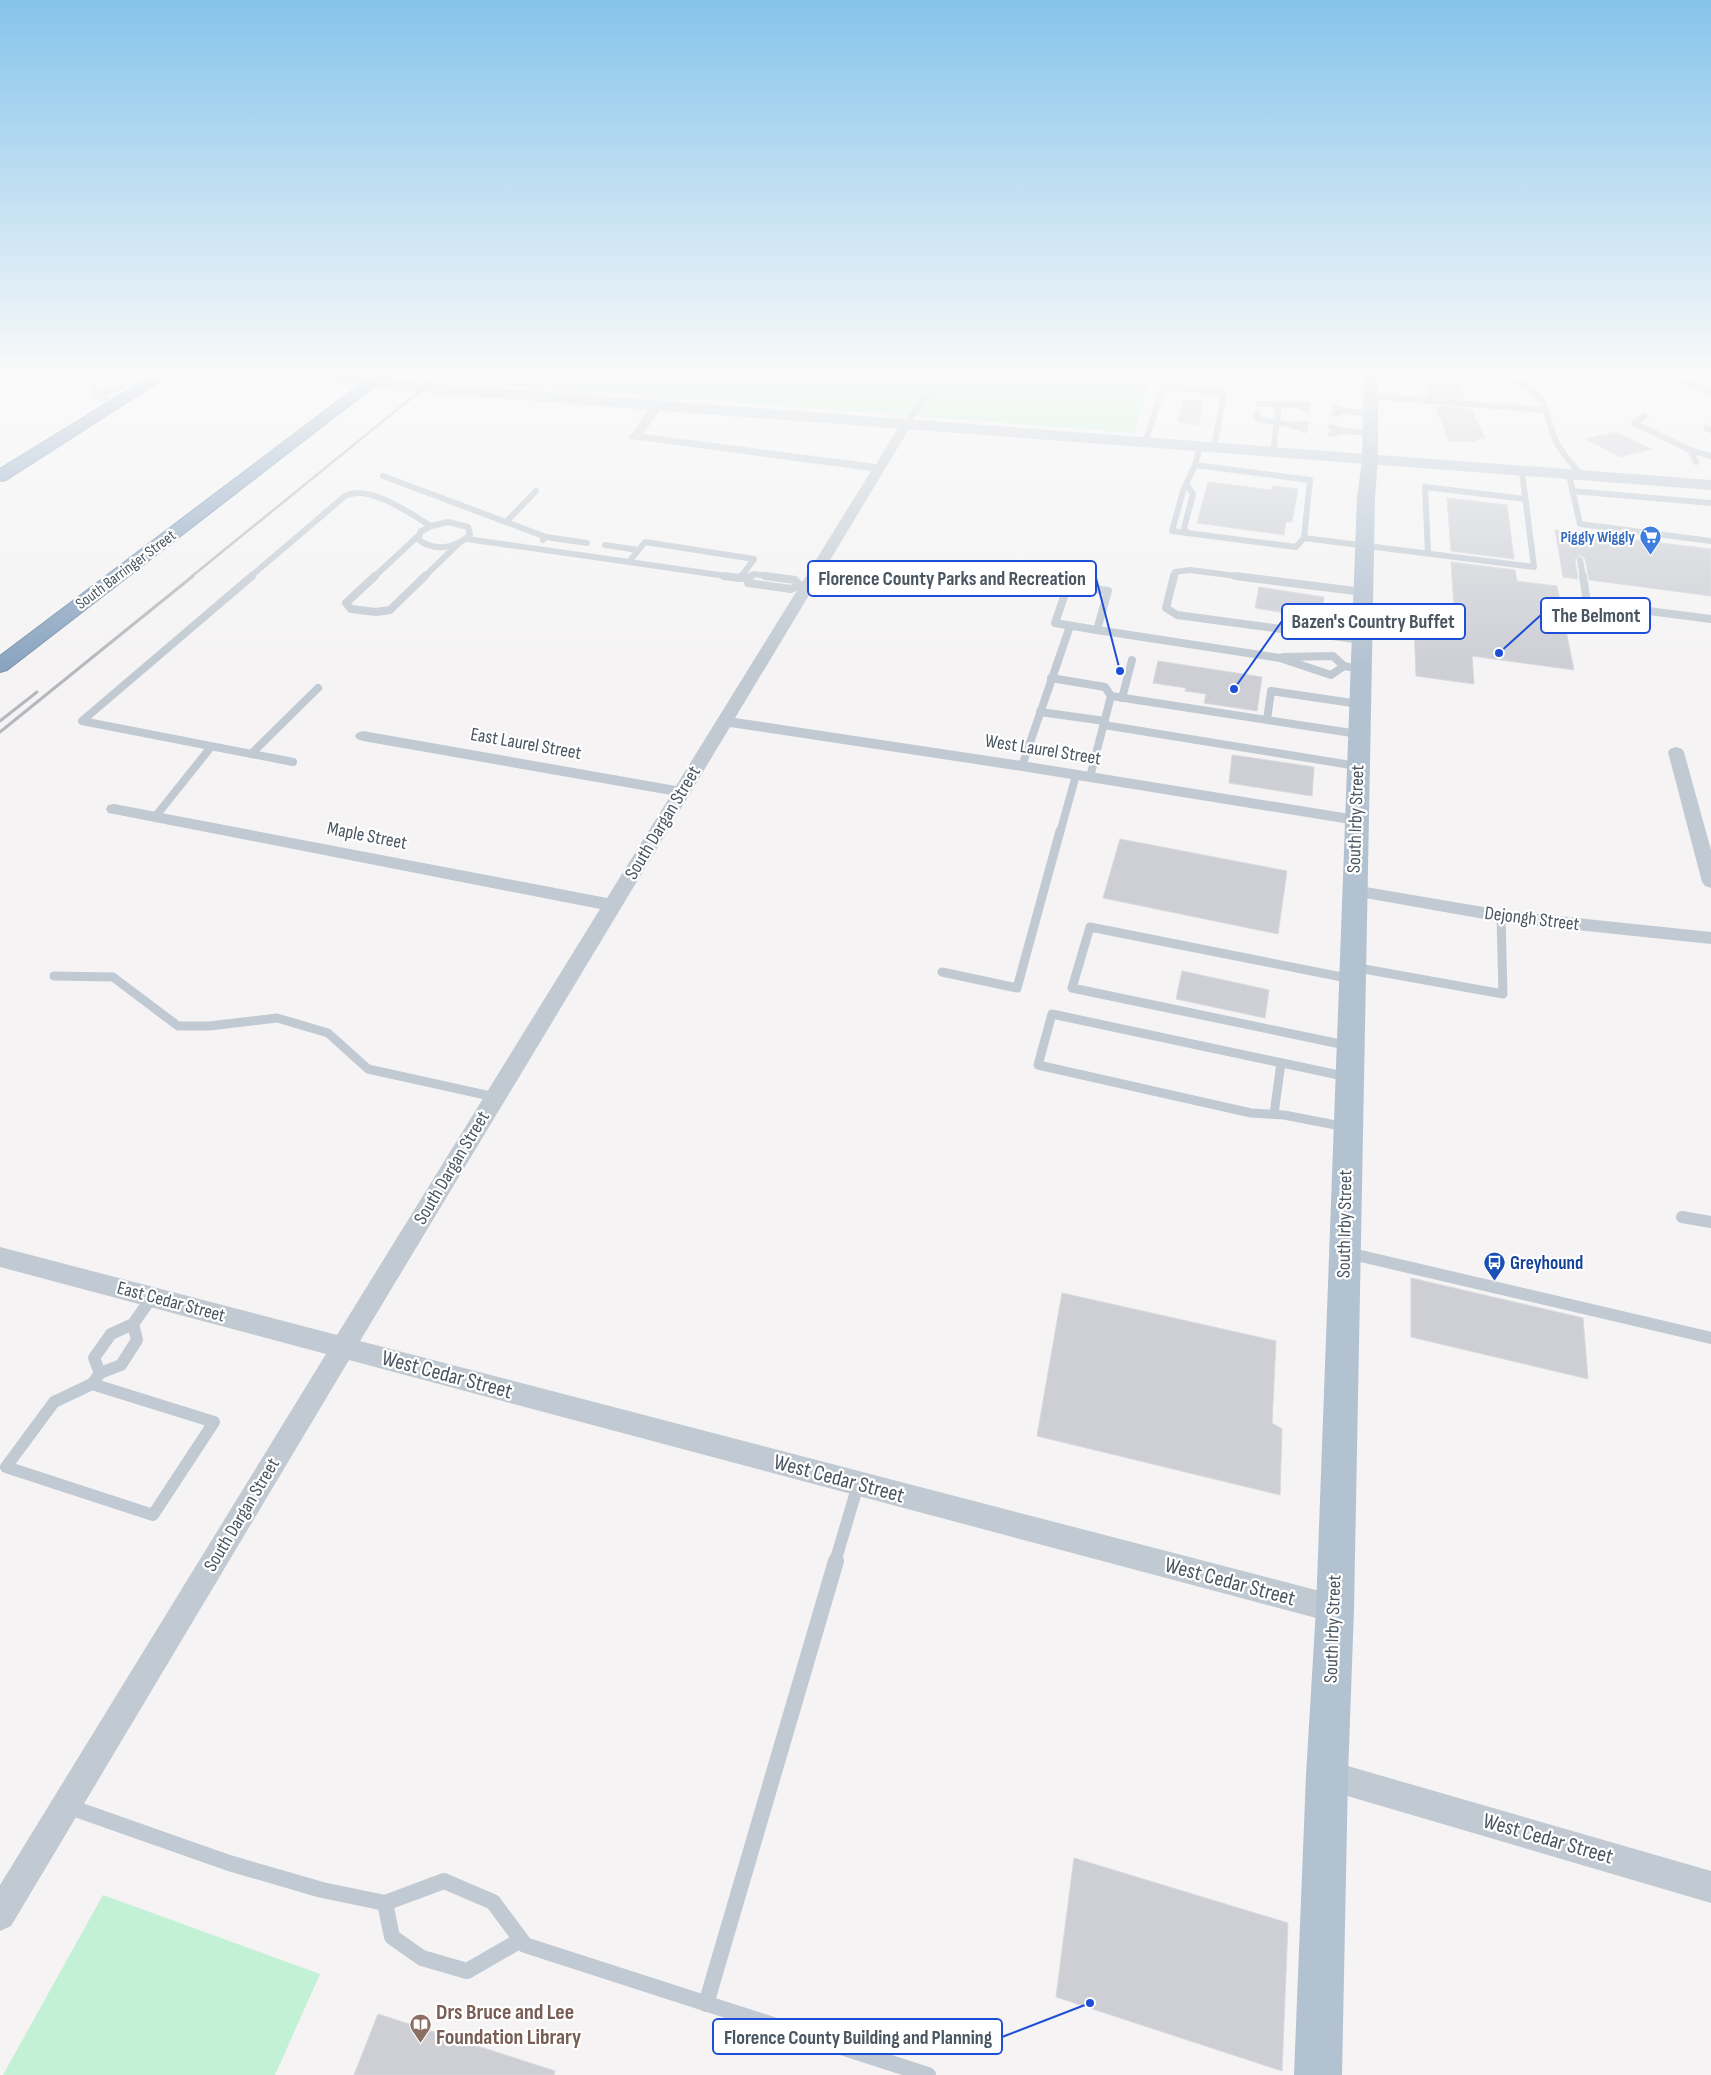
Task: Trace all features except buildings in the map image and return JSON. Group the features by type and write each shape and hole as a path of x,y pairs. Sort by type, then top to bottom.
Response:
{"highway":[{"name":"South Barringer Street","path":"0,666 255,471"}],"main road":[{"name":"South Irby Street","path":"1318,2075 1327,1775 1335,1609 1359,704 1355,658 1363,592 1365,545 1364,471"}],"street":[{"name":"South Dargan Street","path":"0,1915 724,721 803,586 877,471"},
{"path":"1519,471 1574,481 1711,485"},
{"name":"West Laurel Street","path":"724,721 1022,766 1356,820"},
{"name":"East Laurel Street","path":"363,736 681,792"},
{"path":"1676,752 1711,882"},
{"name":"Maple Street","path":"114,809 612,905"},
{"name":"Dejongh Street","path":"1354,891 1500,916 1711,938"},
{"name":"East Cedar Street","path":"0,1256 343,1347"},
{"name":"West Cedar Street","path":"343,1347 1335,1609"},
{"name":"West Cedar Street","path":"1327,1775 1711,1887"}],"lane":[{"path":"1192,471 1186,484 1172,531 1296,546 1304,538 1310,480 1240,471"},
{"path":"1570,471 1574,481 1580,524 1711,541"},
{"path":"1304,538 1534,567 1522,472"},
{"path":"383,476 546,537 587,543"},
{"path":"1574,481 1711,503"},
{"path":"1186,484 1193,494 1184,528 1187,533"},
{"path":"1428,553 1425,487 1525,499"},
{"path":"506,522 536,491"},
{"path":"293,762 82,721 345,496 354,492 365,493 393,505 431,526"},
{"path":"467,539 470,531 463,524 448,522 431,526 420,532 418,536 346,603 351,608 376,612 390,610 458,544 467,539 744,578 754,574 795,580 803,586"},
{"path":"418,536 422,543 434,547 458,544"},
{"path":"536,549 546,537"},
{"path":"629,562 645,542 754,559 744,578"},
{"path":"605,545 638,550"},
{"path":"1580,560 1587,603 1711,619"},
{"path":"1355,658 1177,615 1166,608 1175,572 1182,570 1363,592"},
{"path":"1097,630 1108,591 1068,585 1055,624 1280,658 1331,675 1355,658"},
{"path":"1022,766 1070,626"},
{"path":"1280,658 1333,656 1355,658"},
{"path":"1122,698 1132,660"},
{"path":"1051,678 1105,687 1111,696 1358,734"},
{"path":"251,754 318,688"},
{"path":"1267,720 1271,691 1359,704"},
{"path":"942,972 1017,988 1083,776 1104,723 1111,696"},
{"path":"1040,712 1357,766"},
{"path":"155,817 211,747"},
{"path":"1350,1046 1072,988 1090,927 1352,973 1503,994 1500,916"},
{"path":"54,976 113,977 178,1026 210,1026 277,1018 328,1033 368,1069 495,1097"},
{"path":"1348,1127 1274,1114 1251,1113 1038,1065 1052,1014 1349,1077"},
{"path":"1274,1114 1281,1063"},
{"path":"1682,1217 1711,1222"},
{"path":"1344,1252 1711,1338"},
{"path":"100,1373 94,1358 111,1334 133,1324 152,1297"},
{"path":"92,1384 214,1422 153,1515 6,1467 54,1402 92,1384 100,1373 121,1364 137,1340 133,1324"},
{"path":"706,2004 858,1484"},
{"path":"67,1806 229,1863 322,1890 385,1903 444,1881 493,1902 525,1945 928,2075"},
{"path":"385,1903 392,1936 422,1958 467,1970 521,1940"}],"green space":[{"path":"103,1895 320,1974 275,2075 3,2075"}],"railway":[{"path":"191,577 322,471"},
{"path":"0,732 193,576"},
{"path":"0,721 37,692"}],"place":[{"name":"Piggly Wiggly","path":"1651,556"},
{"name":"The Belmont","path":"1499,653"},
{"name":"Florence County Parks and Recreation","path":"1120,671"},
{"name":"Bazen's Country Buffet","path":"1234,689"},
{"name":"Greyhound","path":"1494,1282"},
{"name":"Florence County Building and Planning","path":"1090,2003"},
{"name":"Drs Bruce and Lee Foundation Library","path":"420,2044"}]}
